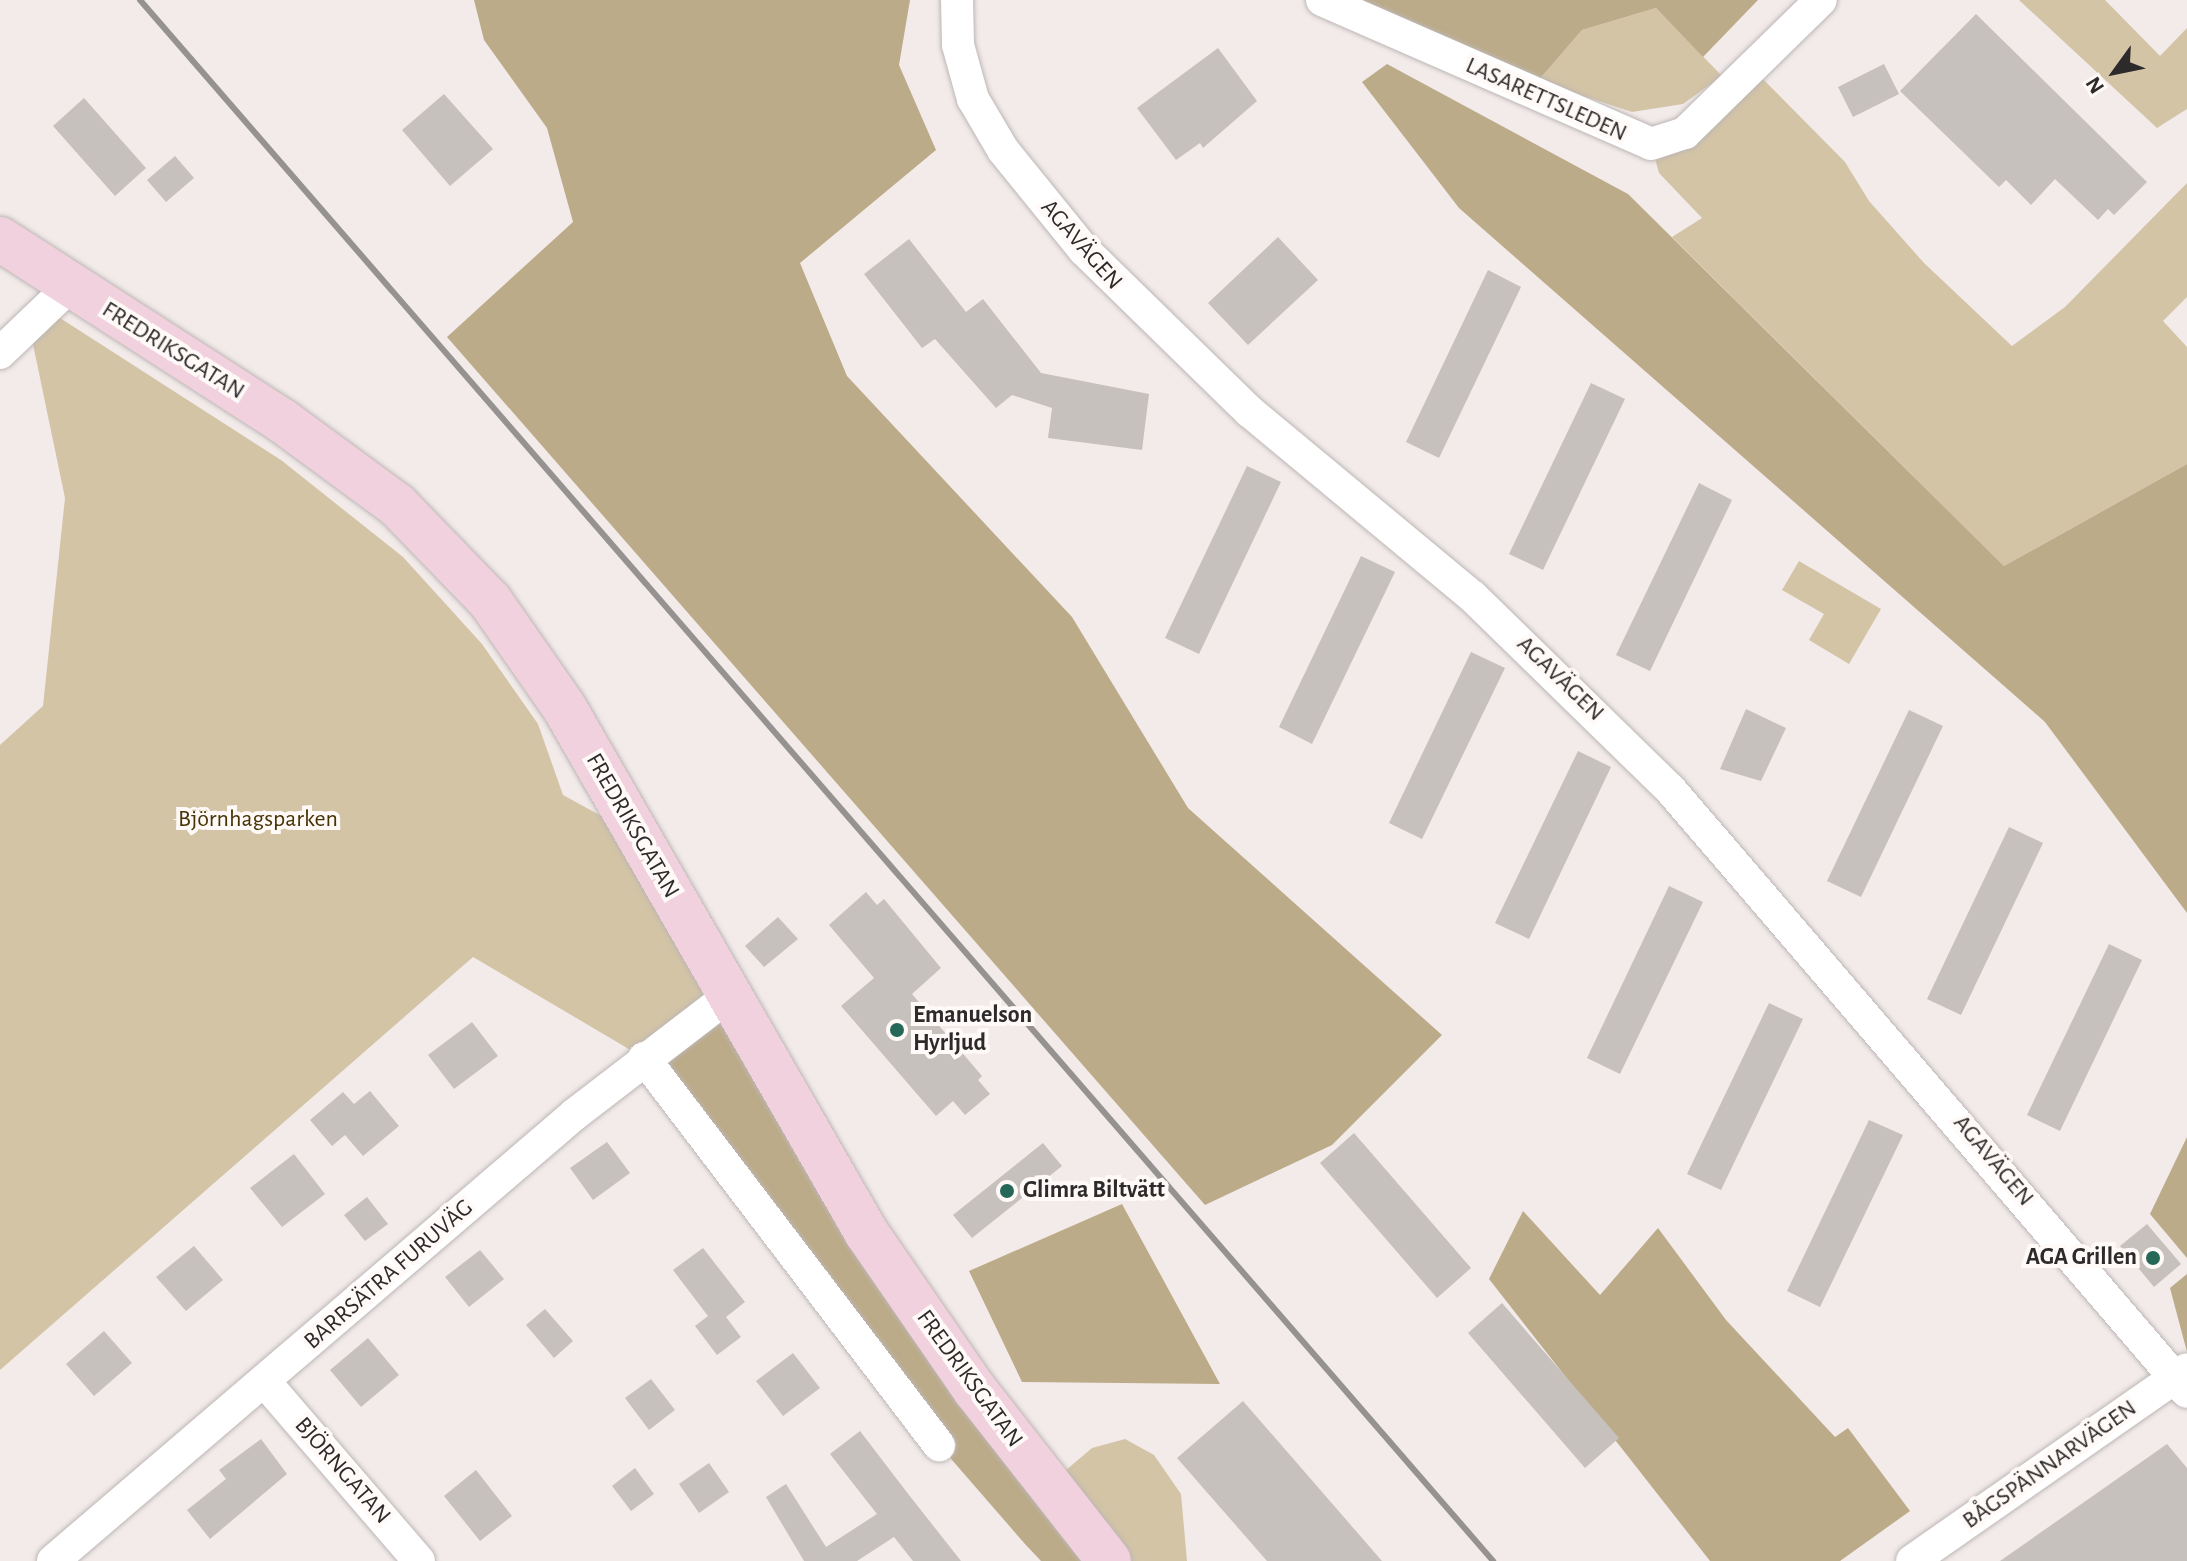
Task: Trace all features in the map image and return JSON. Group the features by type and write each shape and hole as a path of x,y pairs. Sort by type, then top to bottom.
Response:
{"street":[{"name":"AGAVÄGEN","path":"957,0 958,45 973,99 1003,150 1084,250 1249,411 1483,605 1670,789 2183,1380"},
{"name":"LASARETTSLEDEN","path":"1322,0 1651,144 1685,133 1821,0"},
{"name":"FREDRIKSGATAN","path":"0,239 284,422 397,505 490,601 564,707 909,1299 1109,1561"},
{"path":"0,353 70,286"},
{"name":"BARRSÄTRA FURUVÄG","path":"53,1561 644,1058 730,995"},
{"path":"644,1058 939,1445"},
{"name":"BÅGSPÄNNARVÄGEN","path":"1912,1561 2183,1380"},
{"name":"BJÖRNGATAN","path":"265,1382 419,1561"}],"green space":[{"path":"2019,0 2105,0 2160,56 2187,28 2187,109 2157,128"},
{"path":"1656,8 1722,76 1683,104 1632,112 1538,81 1582,30"},
{"path":"1753,69 1845,162 1869,201 1924,263 2012,346 2065,307 2187,183 2187,297 2163,321 2187,347 2187,464 2004,566 1672,237 1702,218 1659,173 1651,144"},
{"name":"Björnhagsparken","path":"46,309 281,460 403,557 482,644 538,724 563,795 638,836 730,995 644,1058 473,957 0,1370 0,745 43,706 65,498 29,325"},
{"path":"1799,561 1881,609 1849,664 1809,640 1824,614 1782,590"},
{"path":"1125,1439 1154,1455 1181,1494 1187,1561 1126,1561 1059,1476 1092,1448"}],"shaded area":[{"path":"474,0 910,0 899,65 936,150 800,263 847,376 1072,617 1188,808 1442,1035 1332,1145 1205,1205 447,337 573,222 547,128 484,40"},
{"path":"1355,0 1758,0 1703,57 1656,8 1582,30 1538,81"},
{"path":"1387,64 1628,194 2004,566 2187,464 2187,913 2045,722 1459,208 1362,82"},
{"path":"730,995 1109,1561 1041,1561 1025,1544 939,1445 644,1058"},
{"path":"2187,1137 2187,1258 2150,1214"},
{"path":"1122,1204 1220,1384 1022,1382 969,1271"},
{"path":"1523,1211 1600,1295 1658,1228 1726,1320 1835,1437 1848,1428 1910,1511 1840,1561 1710,1561 1489,1279"},
{"path":"2187,1274 2187,1352 2170,1288"}],"building":[{"path":"1976,14 2147,182 2114,215 2108,209 2098,220 2055,179 2031,205 2006,180 1999,187 1900,91"},
{"path":"1218,48 1257,101 1203,148 1200,143 1176,160 1137,108"},
{"path":"1884,64 1899,94 1853,117 1838,87"},
{"path":"444,94 493,149 450,186 402,130"},
{"path":"84,98 146,168 115,196 53,126"},
{"path":"175,156 194,178 166,202 147,180"},
{"path":"1278,237 1318,280 1248,345 1208,303"},
{"path":"909,239 966,312 983,299 1041,373 1149,394 1142,450 1048,438 1052,408 1012,395 996,408 935,339 922,348 864,274"},
{"path":"1488,270 1521,287 1439,458 1406,442"},
{"path":"1591,383 1625,399 1543,570 1509,554"},
{"path":"1247,466 1281,482 1199,654 1165,638"},
{"path":"1699,483 1732,500 1650,671 1616,655"},
{"path":"1361,556 1395,572 1312,744 1279,727"},
{"path":"1471,652 1505,668 1422,839 1389,823"},
{"path":"1746,709 1786,728 1761,781 1720,769"},
{"path":"1909,710 1943,726 1861,897 1827,881"},
{"path":"1578,751 1611,767 1529,939 1495,923"},
{"path":"2009,827 2043,843 1961,1015 1927,999"},
{"path":"1669,886 1703,902 1620,1074 1587,1058"},
{"path":"866,892 877,905 884,899 941,968 912,994 982,1076 978,1080 990,1094 965,1115 953,1101 936,1116 841,1006 874,978 829,925"},
{"path":"778,917 798,939 764,967 745,946"},
{"path":"2109,944 2142,960 2060,1131 2027,1115"},
{"path":"1769,1003 1803,1019 1721,1190 1687,1174"},
{"path":"472,1022 498,1056 454,1089 428,1055"},
{"path":"370,1091 399,1126 363,1156 345,1135 332,1146 310,1120 343,1092 354,1104"},
{"path":"1869,1120 1903,1135 1820,1307 1787,1291"},
{"path":"1354,1133 1471,1268 1437,1298 1320,1163"},
{"path":"607,1142 630,1173 593,1200 570,1168"},
{"name":"Glimra Biltvätt","path":"1043,1143 1062,1166 972,1238 953,1215"},
{"path":"294,1154 325,1194 282,1227 250,1188"},
{"path":"367,1197 388,1224 365,1241 344,1215"},
{"name":"AGA Grillen","path":"2147,1224 2181,1264 2154,1287 2120,1246"},
{"path":"194,1246 223,1280 186,1311 156,1277"},
{"path":"703,1248 745,1302 726,1317 741,1337 717,1355 695,1326 708,1316 673,1270"},
{"path":"480,1250 504,1279 469,1307 445,1277"},
{"path":"1502,1303 1619,1438 1585,1468 1468,1333"},
{"path":"545,1309 573,1341 554,1358 526,1325"},
{"path":"104,1331 132,1363 94,1396 66,1364"},
{"path":"368,1338 399,1375 361,1407 330,1370"},
{"path":"793,1353 820,1388 783,1416 756,1381"},
{"path":"651,1379 675,1410 649,1430 625,1398"},
{"path":"1243,1401 1382,1561 1267,1561 1177,1458"},
{"path":"860,1431 961,1561 913,1561 894,1537 857,1561 804,1561 766,1497 786,1484 826,1547 877,1514 830,1454"},
{"path":"261,1439 287,1474 210,1539 187,1510 226,1479 219,1470"},
{"path":"2167,1444 2187,1468 2187,1561 2000,1561"},
{"path":"709,1463 729,1492 699,1513 679,1484"},
{"path":"635,1468 654,1494 631,1511 612,1486"},
{"path":"476,1470 512,1516 480,1541 444,1496"}],"railway":[{"path":"140,0 1493,1561"}],"place":[{"name":"Emanuelson Hyrljud","path":"897,1030"},
{"name":"Glimra Biltvätt","path":"1007,1191"},
{"name":"AGA Grillen","path":"2153,1258"}]}
